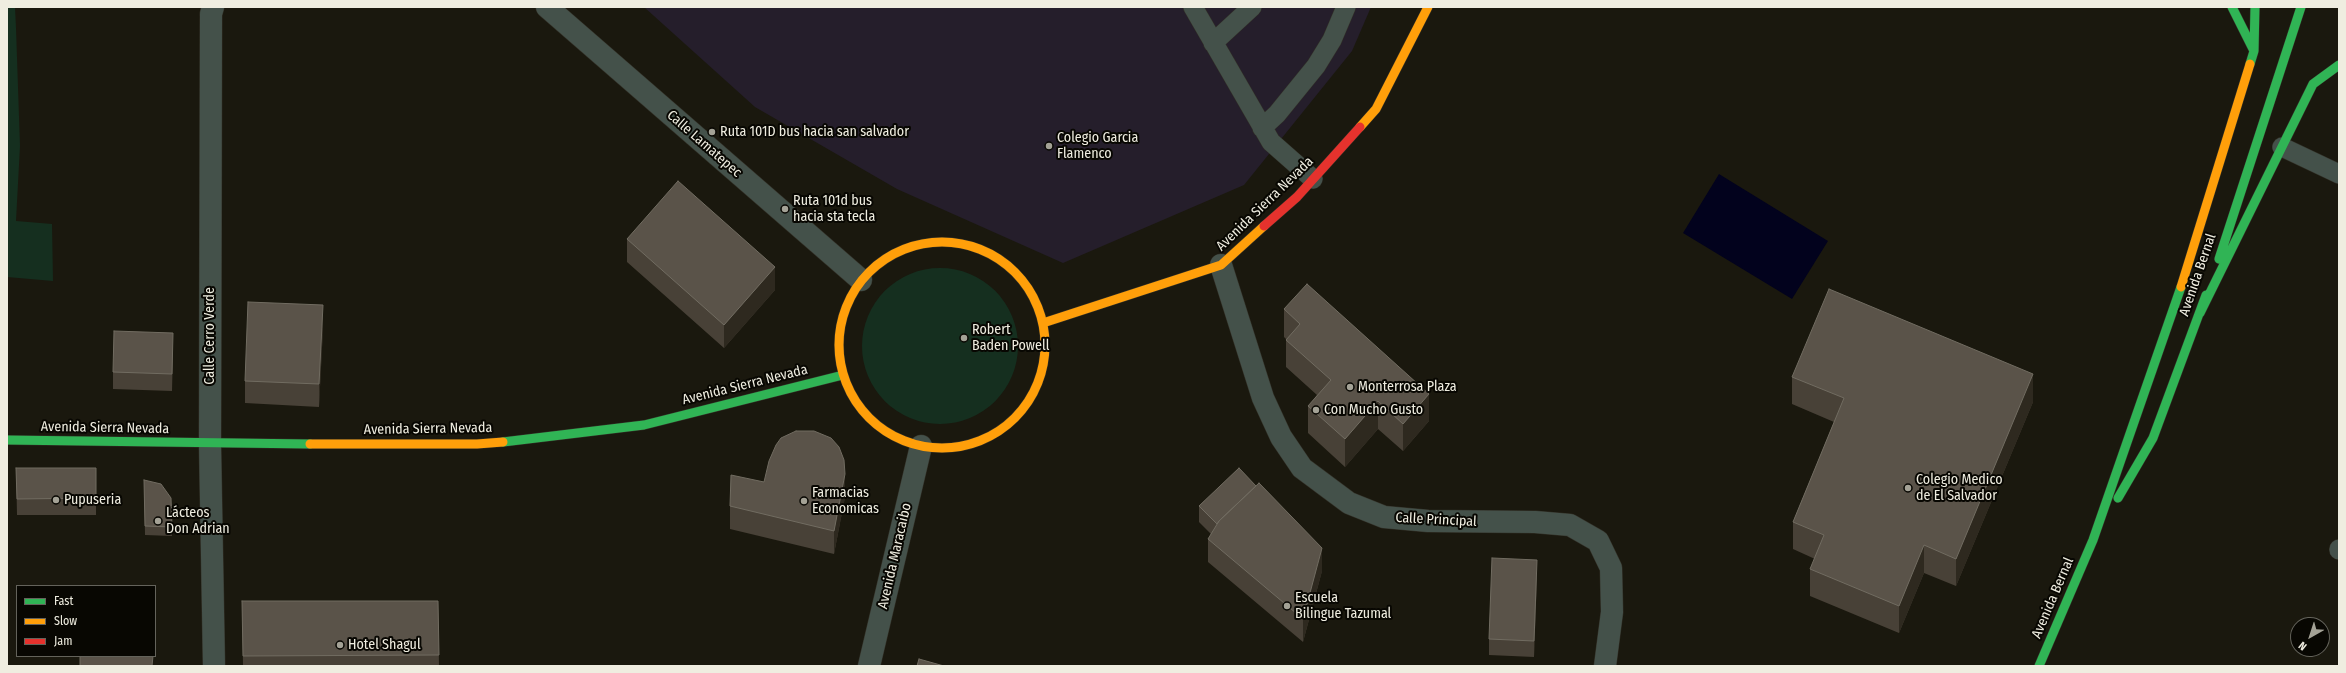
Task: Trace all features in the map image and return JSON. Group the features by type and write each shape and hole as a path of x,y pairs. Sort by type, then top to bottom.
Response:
{"street":[{"name":"Calle Cerro Verde","path":"213,7 211,14 210,444 214,666"},
{"name":"Calle Lamatepec","path":"547,7 862,280"},
{"name":"Avenida Sierra Nevada","path":"1043,323 1221,265 1297,197 1376,109 1428,7"},
{"path":"2232,7 2254,51"},
{"name":"Avenida Bernal","path":"2039,666 2094,540 2175,306 2254,51 2255,7"},
{"name":"Avenida Bernal","path":"2094,540 2153,438 2200,313 2257,147 2301,7"},
{"path":"2200,313 2313,84 2339,65"},
{"path":"936,242 965,244 992,255 1016,273 1033,296 1043,323 1045,352 1039,381 1025,406 1005,428 979,442 950,448 921,446 900,439 880,428 864,413 851,395 843,375 839,350 840,324 848,300 862,280 882,260 908,247 936,242"},
{"name":"Calle Principal","path":"1221,265 1263,398 1282,437 1302,468 1349,503 1384,517 1428,521 1534,522 1570,525 1598,541 1612,568 1612,612 1605,666"},
{"name":"Avenida Sierra Nevada","path":"7,440 210,444 477,444 562,436 644,425 843,375"},
{"name":"Avenida Maracaibo","path":"869,666 921,446"}],"lane":[{"path":"1193,7 1271,142 1314,179"},
{"path":"1213,43 1252,7"},
{"path":"1262,128 1277,114 1316,66 1332,40 1346,7"},
{"path":"2282,148 2339,174"}],"shaded area":[{"name":"Colegio Garcia Flamenco","path":"644,7 1371,7 1352,51 1244,185 1063,263 897,189 755,107"}],"green space":[{"path":"7,7 15,7 16,28 20,146 16,221 52,224 53,281 7,277"},
{"path":"940,268 963,271 977,277 995,291 1009,309 1015,323 1018,346 1015,369 1009,383 995,401 977,415 963,421 940,424 917,421 903,415 885,401 871,383 865,369 862,346 865,323 871,309 885,291 903,277 917,271"}],"water":[{"path":"1719,174 1828,241 1792,299 1683,233"}],"building":[{"path":"678,181 775,267 724,325 627,239"},
{"name":"Monterrosa Plaza","path":"1307,284 1429,394 1403,424 1378,401 1345,439 1308,406 1331,380 1286,340 1300,324 1284,309"},
{"name":"Colegio Medico de El Salvador","path":"1829,289 2033,374 1956,559 1924,545 1899,606 1810,569 1824,535 1793,522 1844,398 1792,377"},
{"path":"248,302 323,305 319,384 245,381"},
{"path":"114,331 173,333 172,374 113,372"},
{"name":"Farmacias Economicas","path":"796,431 814,431 831,438 839,447 844,460 845,474 834,531 730,506 731,475 764,482 769,461 776,445 781,438"},
{"path":"16,468 96,468 96,498 17,499"},
{"path":"1239,468 1256,486 1217,524 1199,506"},
{"name":"Lácteos Don Adrian","path":"144,480 161,484 171,498 172,527 145,526"},
{"name":"Escuela Bilingue Tazumal","path":"1259,483 1322,548 1303,619 1208,539 1219,521"},
{"path":"1492,558 1537,560 1534,641 1489,639"},
{"path":"242,601 438,601 439,655 243,656"},
{"path":"80,657 153,657 152,666 80,666"},
{"path":"919,659 944,666 917,666"}],"traffic: fast":[{"path":"2232,7 2254,51"},
{"path":"2250,64 2254,51 2255,7"},
{"path":"2219,259 2301,7"},
{"path":"2200,313 2313,84 2339,65"},
{"path":"2039,666 2093,540 2181,287"},
{"path":"2118,498 2153,438 2206,295"},
{"path":"503,442 644,425 843,375"},
{"path":"7,440 310,444"}],"traffic: slow":[{"path":"1360,127 1376,109 1428,7"},
{"path":"2181,287 2250,64"},
{"path":"1043,323 1221,265 1264,226"},
{"path":"942,242 962,244 981,250 999,259 1015,272 1028,288 1037,306 1043,325 1045,345 1043,365 1037,384 1028,402 1015,418 999,431 981,440 962,446 942,448 922,446 903,440 885,431 869,418 856,402 847,384 841,365 839,345 841,325 847,306 856,288 869,272 885,259 903,250 922,244 942,242"},
{"path":"310,444 477,444 503,442"}],"traffic: jam":[{"path":"1264,226 1297,197 1360,127"}],"place":[{"name":"Ruta 101D bus hacia san salvador","path":"712,132"},
{"name":"Colegio Garcia Flamenco","path":"1049,146"},
{"name":"Ruta 101d bus hacia sta tecla","path":"785,209"},
{"name":"Robert Baden Powell","path":"964,338"},
{"name":"Monterrosa Plaza","path":"1350,387"},
{"name":"Con Mucho Gusto","path":"1316,410"},
{"name":"Colegio Medico de El Salvador","path":"1908,488"},
{"name":"Pupuseria","path":"56,500"},
{"name":"Farmacias Economicas","path":"804,501"},
{"name":"Lácteos Don Adrian","path":"158,521"},
{"name":"Escuela Bilingue Tazumal","path":"1287,606"},
{"name":"Hotel Shagul","path":"340,645"}]}
